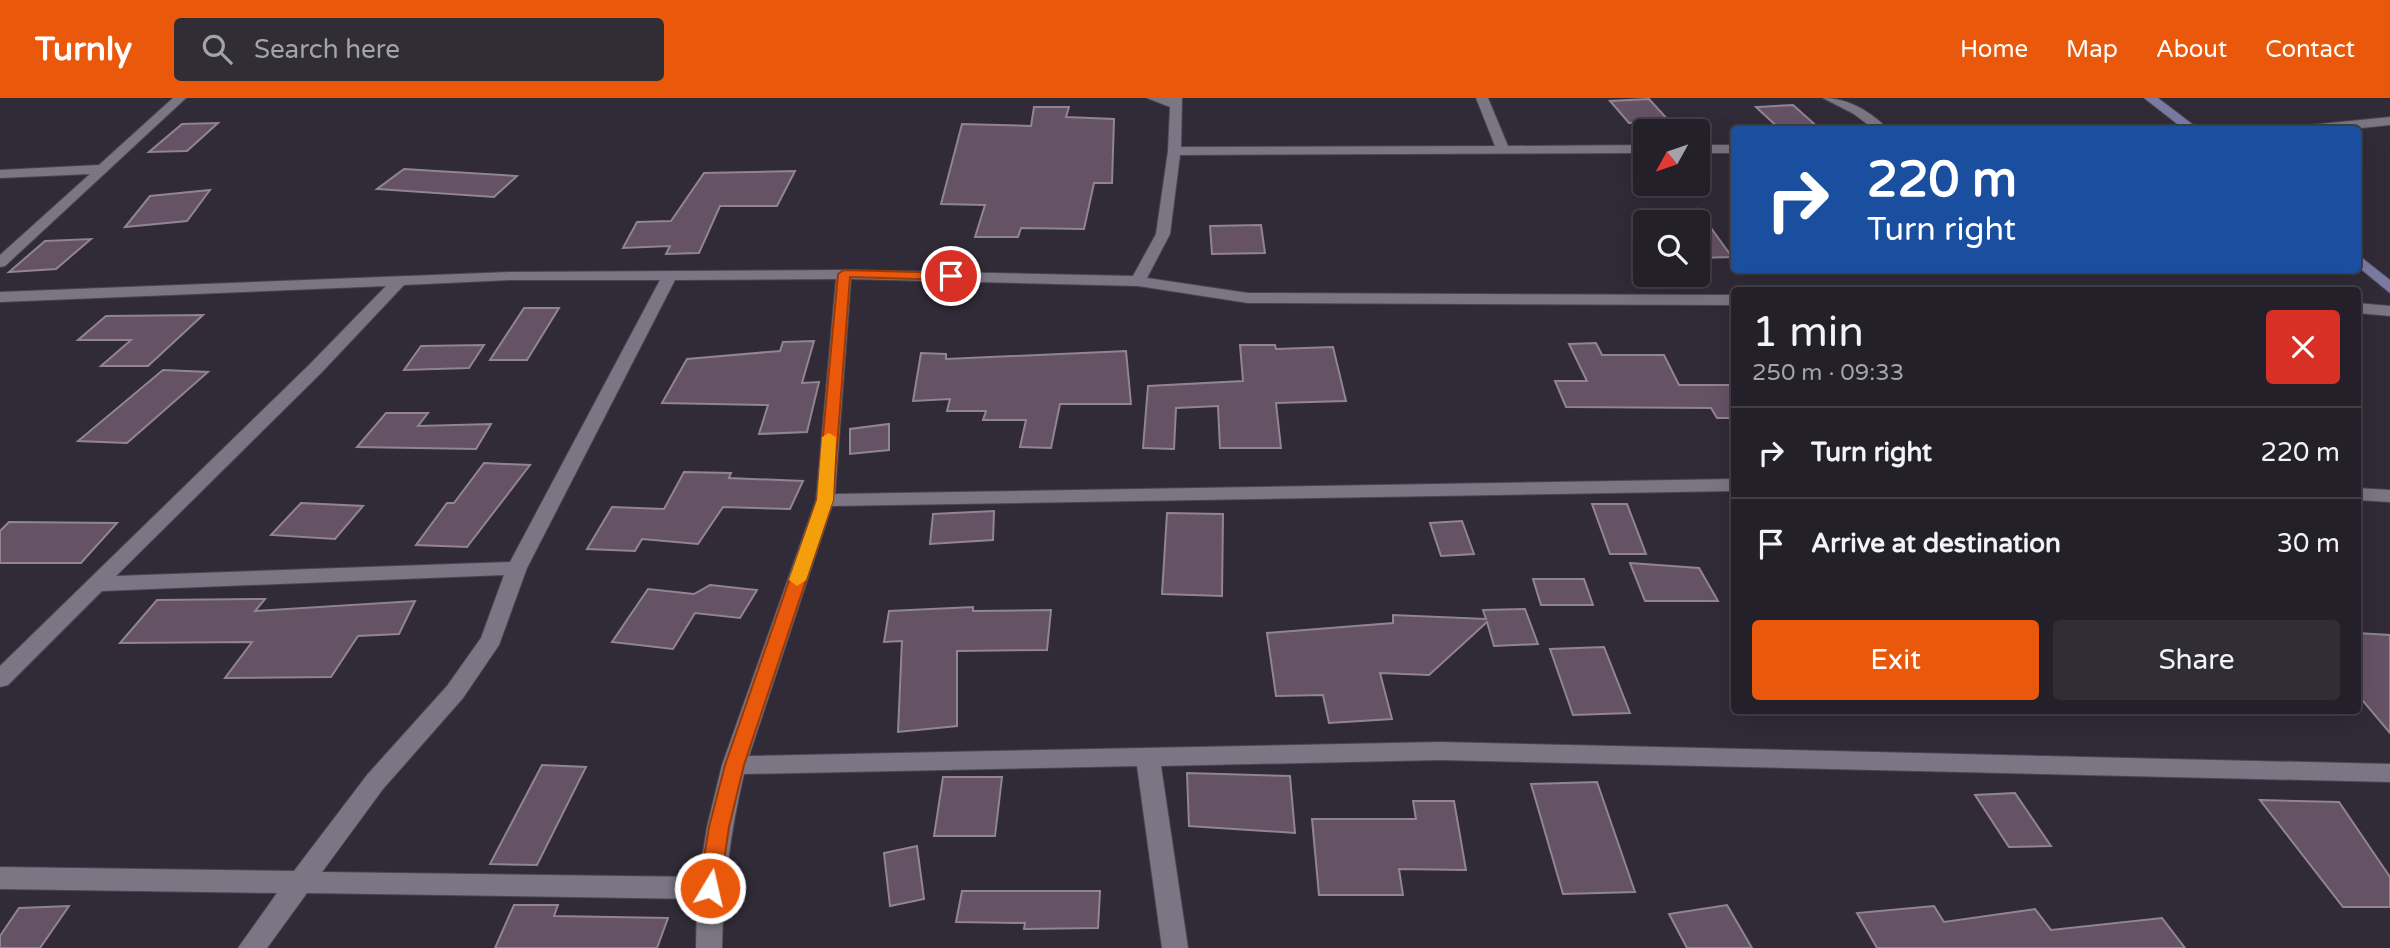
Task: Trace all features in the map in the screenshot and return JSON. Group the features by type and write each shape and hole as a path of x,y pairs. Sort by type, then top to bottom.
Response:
{"main road":[{"path":"2150,98 2188,126"},
{"path":"2361,262 2390,288"}],"street":[{"path":"0,263 180,98"},
{"path":"1138,281 1164,234 1174,152 1175,102 1153,98"},
{"path":"1482,98 1503,150"},
{"path":"1829,98 1858,111 1878,126"},
{"path":"2340,126 2390,121"},
{"path":"1174,152 1633,149"},
{"path":"1710,149 1731,149"},
{"path":"0,174 105,169"},
{"path":"709,948 710,888 719,827 734,765 825,500 844,274"},
{"path":"0,297 401,279 844,274 1138,281 1248,298 1731,300"},
{"path":"251,948 375,782 455,692 491,640 517,568 669,277"},
{"path":"0,679 94,583 316,368 401,279"},
{"path":"2361,308 2390,311"},
{"path":"825,500 1731,485"},
{"path":"2361,494 2390,496"},
{"path":"94,583 517,568"},
{"path":"734,765 1440,751 2390,773"},
{"path":"1148,758 1175,948"},
{"path":"0,878 710,888"}],"building":[{"path":"1649,99 1667,119 1633,119 1633,123 1629,123 1610,101"},
{"path":"1793,105 1817,126 1777,126 1756,107"},
{"path":"1034,107 1069,107 1066,117 1114,119 1112,183 1094,183 1084,229 1021,228 1018,237 975,237 985,205 941,204 962,124 1031,126"},
{"path":"218,123 187,151 149,152 182,124"},
{"path":"404,169 517,176 494,197 377,189"},
{"path":"795,171 777,206 720,206 699,253 666,254 670,246 623,248 637,222 671,221 704,173"},
{"path":"210,190 187,221 125,227 150,196"},
{"path":"1261,225 1265,253 1212,254 1210,226"},
{"path":"1710,227 1731,256 1710,258"},
{"path":"91,239 56,269 9,272 45,241"},
{"path":"524,308 559,308 527,360 490,360"},
{"path":"203,315 148,366 101,366 131,340 78,340 106,316"},
{"path":"814,341 802,383 819,382 807,432 759,434 768,405 662,403 687,359 780,351 783,342"},
{"path":"1596,343 1602,355 1664,355 1679,385 1731,385 1731,418 1717,418 1711,408 1566,407 1555,381 1587,381 1569,344"},
{"path":"484,345 469,368 404,370 421,346"},
{"path":"1240,345 1275,345 1276,349 1333,347 1346,401 1276,403 1281,448 1220,448 1218,406 1176,408 1174,449 1143,448 1148,386 1243,381"},
{"path":"1126,351 1131,404 1060,404 1051,448 1020,447 1026,420 983,420 986,411 947,411 950,399 913,401 921,353 946,354 946,359"},
{"path":"163,370 208,372 127,443 78,441"},
{"path":"386,413 428,413 418,426 491,424 476,449 357,447"},
{"path":"889,424 889,450 850,454 850,429"},
{"path":"484,463 530,465 467,547 416,545 447,503 454,503"},
{"path":"684,472 731,473 729,478 803,481 790,509 723,507 698,544 642,539 635,551 587,549 612,507 664,509"},
{"path":"301,503 363,506 335,539 271,535"},
{"path":"1592,504 1627,504 1646,554 1610,554"},
{"path":"994,511 993,540 930,544 933,514"},
{"path":"1167,513 1223,514 1222,596 1162,594"},
{"path":"1462,521 1474,554 1441,556 1430,523"},
{"path":"9,522 117,523 81,563 0,563 0,531"},
{"path":"1630,563 1699,568 1718,601 1645,601"},
{"path":"1533,579 1584,579 1593,605 1541,605"},
{"path":"710,585 757,590 740,618 695,613 673,649 612,642 648,589 694,594"},
{"path":"265,599 255,611 415,601 399,634 358,636 331,677 225,678 252,642 120,643 157,600"},
{"path":"973,607 973,611 1051,610 1047,650 957,651 957,726 898,732 902,641 884,642 889,611"},
{"path":"1525,609 1538,644 1494,646 1487,622 1429,675 1380,673 1392,719 1329,723 1323,695 1276,696 1267,633 1393,623 1393,615 1486,619 1483,610"},
{"path":"2361,633 2390,635 2390,733 2361,699"},
{"path":"1604,647 1630,713 1573,715 1550,649"},
{"path":"542,765 586,767 537,865 490,864"},
{"path":"1187,773 1290,776 1295,833 1189,826"},
{"path":"943,777 1002,777 995,836 934,836"},
{"path":"1597,782 1635,892 1563,894 1531,784"},
{"path":"2015,793 2051,846 2009,847 1975,795"},
{"path":"2260,800 2339,802 2390,877 2390,907 2343,907"},
{"path":"1413,801 1454,801 1466,870 1399,869 1403,895 1319,895 1312,819 1416,819"},
{"path":"917,846 924,899 890,906 884,853"},
{"path":"962,891 1100,891 1098,928 1024,929 1025,923 956,922"},
{"path":"514,905 558,905 554,916 668,918 657,948 495,948"},
{"path":"1727,905 1752,948 1687,948 1669,914"},
{"path":"69,906 40,948 0,948 0,936 19,908"},
{"path":"1934,906 1944,922 2035,909 2051,930 2162,918 2185,948 1877,948 1857,913"}],"slow traffic":[{"path":"797,580 825,500 829,437"}],"route":[{"path":"710,888 719,827 734,765 825,500 832,390 844,274 951,276"}]}
